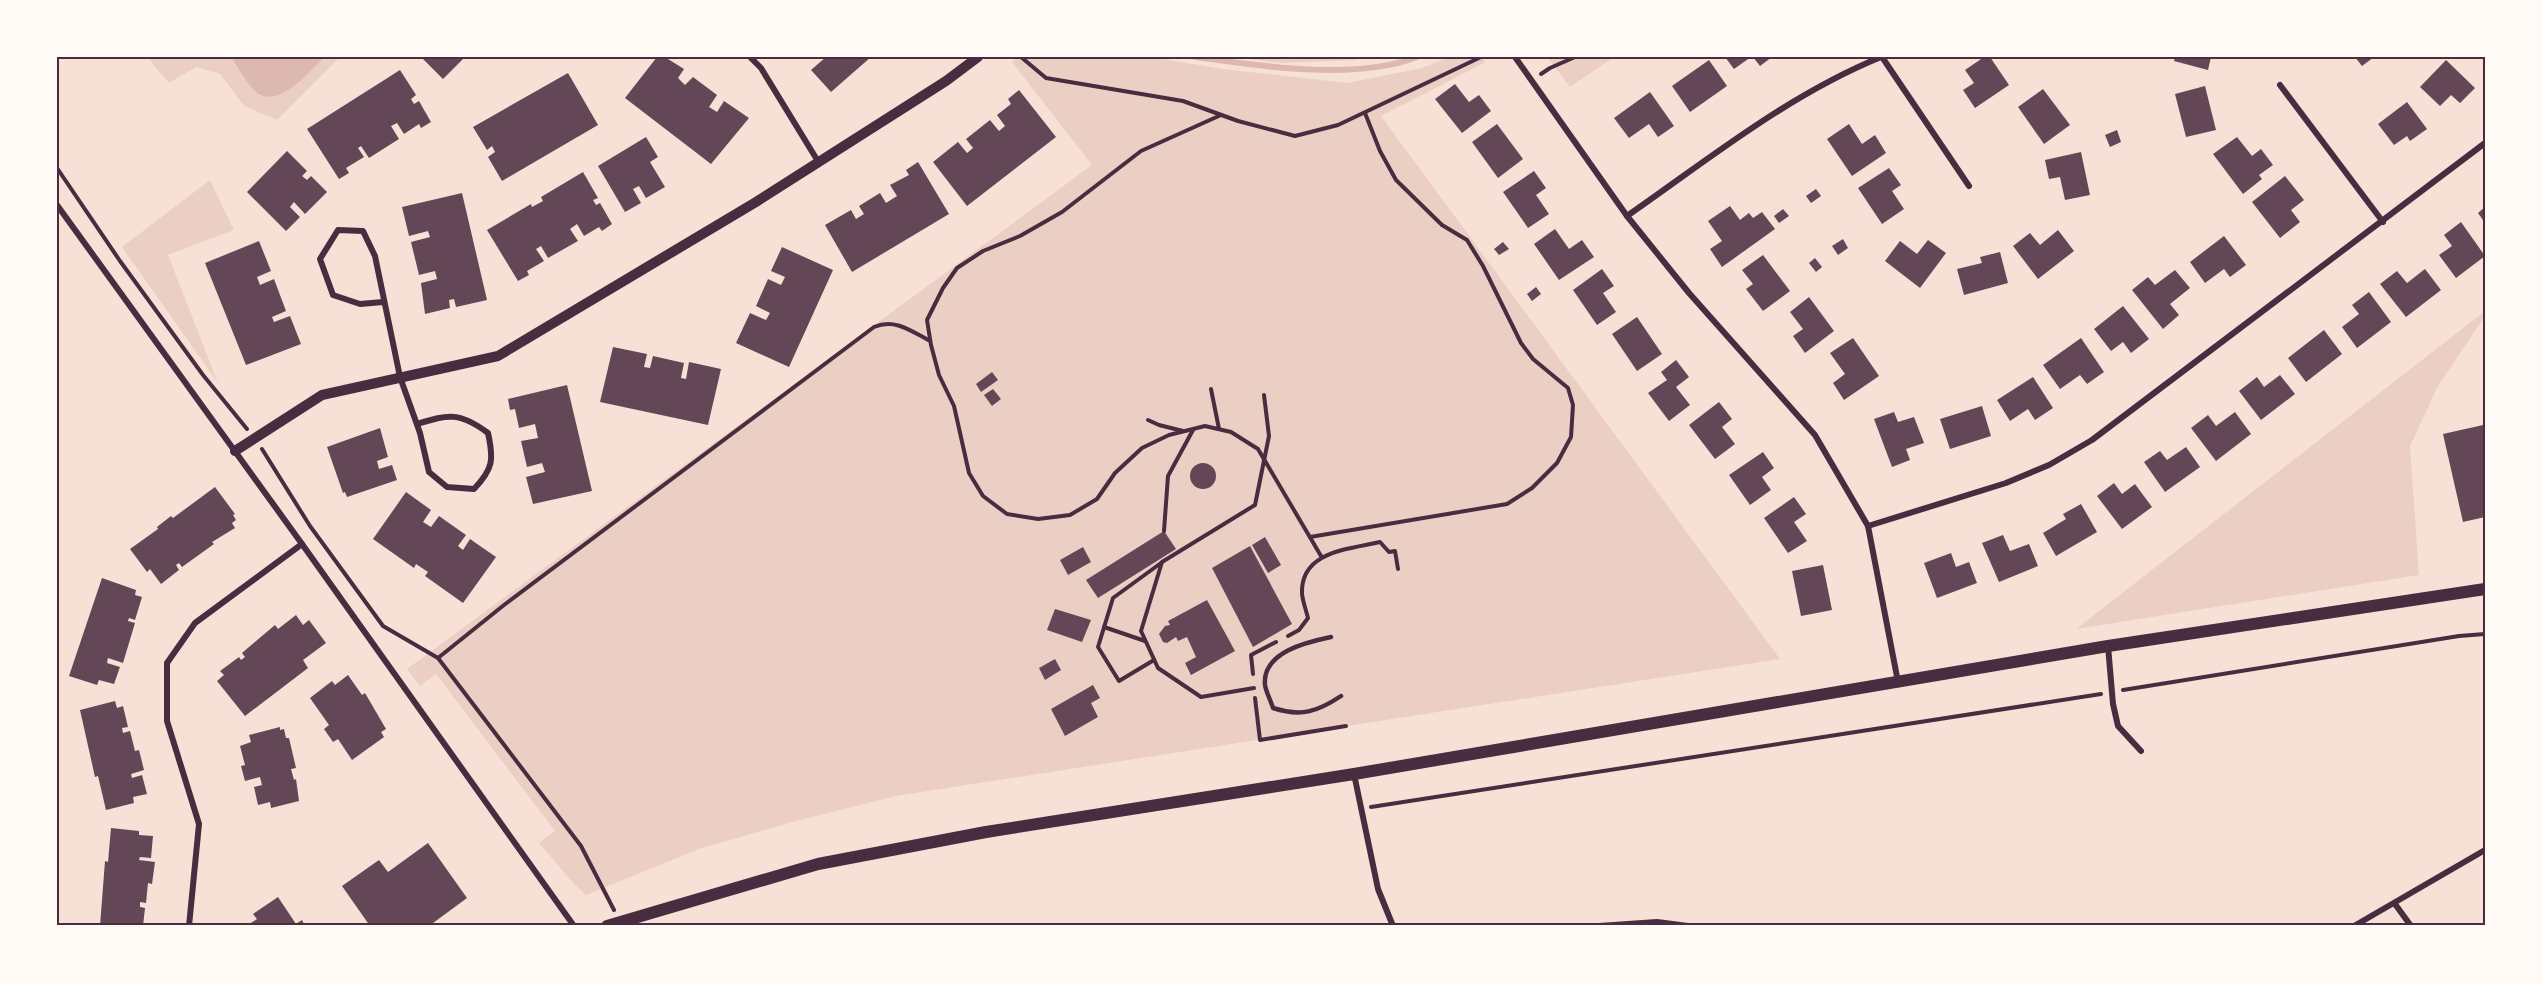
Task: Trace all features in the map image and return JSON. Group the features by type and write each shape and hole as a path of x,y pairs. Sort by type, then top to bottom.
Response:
{"main road":[{"path":"607,926 841,860 986,832 1354,774 2108,646 2485,589"}],"street":[{"path":"750,57 761,68 819,163"},
{"path":"235,451 322,395 498,356 819,163 946,81 978,57"},
{"path":"1515,57 1627,216 1689,293 1815,435 1868,526 1899,682"},
{"path":"1627,216 1778,110 1842,73 1882,57 1969,186"},
{"path":"2280,86 2383,222"},
{"path":"1868,526 2006,483 2049,465 2092,440 2485,143"},
{"path":"57,206 302,544 574,926"},
{"path":"383,302 360,304 333,295 320,259 338,230 363,231 375,256 400,377 417,424 429,472 447,487 474,489 488,474 492,452 488,433 470,420 443,416 417,424"},
{"path":"189,926 199,824 167,721 167,663 195,622 302,544"},
{"path":"2108,646 2118,726 2141,751"},
{"path":"1354,774 1378,889 1393,926"},
{"path":"2354,926 2485,850"},
{"path":"2395,904 2411,926"},
{"path":"1599,926 1657,922 1688,926"}],"lane":[{"path":"1331,637 1306,642 1282,654 1270,663 1265,684 1273,708 1291,713 1322,709 1341,696"}],"path":[{"path":"1022,57 1046,78 1183,100 1221,115 1295,136 1338,125 1482,57"},
{"path":"1531,82 1550,68 1575,57"},
{"path":"1310,537 1507,504 1532,488 1557,463 1571,437 1573,405 1568,388 1533,359 1521,343 1483,266 1467,240 1442,225 1396,180 1380,151 1365,112"},
{"path":"1221,115 1141,151 1062,212 1020,237 983,251 957,268 943,288 927,320 930,341 939,375 954,406 969,473 984,496 1008,514 1038,519 1070,515 1097,499 1115,472 1142,448 1169,435 1205,426 1231,432 1258,449 1322,556"},
{"path":"57,168 120,261 203,375 274,466 310,526 383,627 438,658 581,846 620,922"},
{"path":"438,658 504,604 874,327 883,323 893,323 930,341"},
{"path":"1210,389 1219,429"},
{"path":"1154,660 1119,681 1098,647 1113,598 1162,562 1255,505 1269,435 1264,395"},
{"path":"1148,420 1184,431"},
{"path":"1164,531 1168,476 1194,429"},
{"path":"1253,676 1251,656 1299,630 1308,618 1302,594 1305,574 1322,556 1380,542 1389,552 1395,551 1398,569"},
{"path":"1162,562 1141,631 1158,668 1201,697 1254,686 1260,740 1346,726"},
{"path":"1104,627 1145,641"},
{"path":"1361,808 2459,636 2485,634"}],"shaded area":[{"path":"147,57 340,57 277,120 244,106 220,74 196,67 169,83"},
{"path":"231,57 324,57 293,87 274,96 264,96 252,88"},
{"path":"1016,57 1152,57 1223,69 1347,83 1422,68 1449,57 1482,57 1486,62 1381,116 1780,659 896,796 792,822 699,849 586,895 539,843 555,831 436,674 420,686 407,669 1092,165 1012,62"},
{"path":"1233,57 1357,57 1358,60 1281,63"},
{"path":"1547,57 1614,57 1570,87"},
{"path":"210,180 234,230 168,255 218,383 122,247"},
{"path":"2485,311 2485,316 2438,386 2410,446 2419,575 2076,629"}],"building":[{"path":"421,57 465,57 443,79"},
{"path":"657,57 669,57 668,59 684,69 678,78 685,85 693,77 717,95 709,107 717,112 724,101 749,118 711,164 625,98"},
{"path":"826,57 871,57 831,92 811,70"},
{"path":"1725,57 1751,57 1734,69"},
{"path":"1753,57 1772,57 1760,66"},
{"path":"1984,57 1990,57 2009,85 1975,108 1963,90 1974,83 1965,70"},
{"path":"2175,57 2211,57 2208,70 2174,61"},
{"path":"2355,57 2374,57 2362,66"},
{"path":"1709,60 1727,86 1690,112 1672,86"},
{"path":"2446,60 2475,88 2460,103 2451,95 2440,106 2420,87"},
{"path":"400,70 416,95 411,99 414,104 419,101 431,122 421,128 419,124 404,134 397,123 391,126 399,139 369,158 361,146 358,148 364,157 346,168 349,173 339,179 307,129"},
{"path":"568,73 598,125 502,181 488,157 495,152 492,146 487,150 473,127"},
{"path":"1455,84 1469,102 1479,95 1491,111 1462,133 1435,99"},
{"path":"2205,86 2216,130 2186,137 2175,94"},
{"path":"2043,89 2070,125 2044,144 2018,107"},
{"path":"1019,90 1056,137 967,206 933,162 958,142 967,153 973,148 966,139 990,120 999,131 1005,126 997,115 1011,104 1008,99"},
{"path":"1650,92 1674,126 1658,137 1649,124 1629,138 1614,118"},
{"path":"2407,102 2427,129 2410,141 2407,136 2394,145 2378,124"},
{"path":"1497,124 1523,159 1498,178 1472,142"},
{"path":"1849,124 1862,144 1875,135 1886,153 1852,176 1827,139"},
{"path":"2117,130 2121,142 2110,147 2105,135"},
{"path":"646,137 658,157 650,162 665,187 646,198 639,186 633,189 641,203 625,212 598,166"},
{"path":"2237,137 2252,156 2261,149 2273,165 2259,175 2262,179 2243,194 2213,154"},
{"path":"287,151 307,171 302,176 307,180 311,176 327,192 305,214 294,202 290,207 300,217 286,231 247,192"},
{"path":"2081,152 2090,195 2065,200 2060,177 2049,179 2045,160"},
{"path":"918,162 949,214 852,272 825,225 851,210 856,219 864,214 859,206 880,193 886,203 897,196 890,185 909,175 906,170"},
{"path":"1889,168 1901,185 1892,191 1904,209 1882,224 1858,188"},
{"path":"1534,171 1546,188 1536,195 1549,214 1528,228 1503,192"},
{"path":"583,172 598,198 593,200 596,205 600,203 612,224 602,231 599,227 584,236 577,224 570,229 578,241 548,258 541,246 536,249 544,261 527,271 529,275 518,281 487,230 531,204 532,207 543,201 541,197"},
{"path":"2285,176 2304,200 2291,210 2300,222 2280,238 2252,202"},
{"path":"1816,189 1821,196 1811,203 1806,196"},
{"path":"462,193 487,300 456,307 454,299 449,300 450,308 425,314 421,283 437,279 435,271 419,275 411,242 430,237 428,231 409,236 402,207"},
{"path":"1730,206 1740,220 1749,213 1753,218 1762,212 1775,229 1722,267 1710,249 1722,241 1708,221"},
{"path":"2485,207 2485,223 2478,213"},
{"path":"1783,209 1789,216 1779,223 1774,216"},
{"path":"2461,222 2485,256 2456,278 2439,255 2452,246 2444,235"},
{"path":"1555,229 1569,249 1582,240 1594,257 1559,280 1534,244"},
{"path":"2058,230 2074,251 2038,279 2013,246 2030,233 2040,245"},
{"path":"2224,236 2246,265 2230,277 2224,269 2205,283 2190,262"},
{"path":"1843,239 1848,248 1838,255 1832,246"},
{"path":"1928,240 1946,253 1920,288 1885,261 1900,241 1917,254"},
{"path":"259,241 271,271 257,277 260,285 274,279 286,311 272,317 274,322 290,316 301,344 246,365 205,263"},
{"path":"1503,242 1509,249 1499,255 1494,249"},
{"path":"782,247 833,270 789,367 736,343 750,313 766,320 770,313 756,306 768,279 781,285 785,277 771,271"},
{"path":"2000,252 2008,283 1964,295 1957,269 1982,263 1980,257"},
{"path":"1763,255 1790,291 1763,311 1746,289 1753,284 1742,270"},
{"path":"1815,258 1822,267 1816,272 1809,263"},
{"path":"1602,269 1614,286 1603,293 1616,312 1597,325 1573,290"},
{"path":"2425,269 2441,290 2406,317 2380,284 2397,271 2407,283"},
{"path":"2175,270 2190,288 2170,304 2179,315 2163,329 2132,290 2148,277 2155,285"},
{"path":"1536,287 1541,294 1532,301 1527,294"},
{"path":"2369,292 2391,322 2357,348 2342,327 2359,314 2352,305"},
{"path":"1809,297 1834,331 1805,353 1793,336 1803,329 1790,312"},
{"path":"2123,306 2149,339 2131,353 2123,342 2111,351 2094,329"},
{"path":"1637,317 1662,354 1637,371 1612,334"},
{"path":"2324,330 2342,354 2306,382 2288,358"},
{"path":"1853,338 1879,376 1844,400 1833,383 1845,374 1830,353"},
{"path":"2081,338 2104,372 2087,384 2080,375 2060,389 2043,365"},
{"path":"613,347 647,354 644,367 650,368 653,356 684,363 681,378 686,379 689,362 721,369 708,425 600,402"},
{"path":"1676,360 1689,377 1676,387 1690,405 1669,421 1648,393 1667,380 1661,372"},
{"path":"992,372 998,380 981,392 976,384"},
{"path":"2280,375 2295,394 2261,420 2239,391 2257,377 2264,387"},
{"path":"2033,377 2053,408 2035,420 2028,409 2010,421 1997,400"},
{"path":"567,385 592,491 533,504 526,477 545,472 542,463 527,467 521,441 538,438 535,424 519,428 515,409 510,410 508,399"},
{"path":"993,389 1001,399 992,406 984,395"},
{"path":"1719,402 1732,419 1722,427 1735,444 1715,459 1689,425"},
{"path":"1982,406 1991,436 1950,449 1940,419"},
{"path":"1894,412 1898,422 1914,417 1924,443 1906,449 1910,460 1892,467 1874,419"},
{"path":"2235,412 2251,434 2216,461 2191,428 2208,415 2216,426"},
{"path":"2483,425 2485,517 2463,522 2443,434"},
{"path":"380,428 388,457 377,461 379,469 392,465 397,480 347,497 345,492 343,493 327,447"},
{"path":"2186,447 2200,467 2165,492 2144,462 2160,451 2167,460"},
{"path":"1763,452 1774,468 1762,477 1771,490 1750,505 1729,475"},
{"path":"1203,463 1212,467 1216,476 1212,485 1203,489 1194,485 1190,476 1194,467"},
{"path":"2114,483 2122,494 2135,484 2152,507 2122,529 2097,496"},
{"path":"215,487 235,514 233,515 236,520 232,523 235,528 212,542 214,544 182,567 179,563 176,565 179,570 161,584 150,569 147,572 130,549 158,529 157,527 171,516 173,518"},
{"path":"406,492 431,510 423,522 431,527 439,516 466,535 458,546 463,550 470,539 496,557 463,603 425,576 428,572 416,564 414,568 373,539"},
{"path":"1794,497 1806,514 1794,522 1807,541 1788,553 1764,518"},
{"path":"2081,504 2097,532 2056,556 2043,533 2066,519 2063,514"},
{"path":"1164,531 1176,549 1098,598 1086,580"},
{"path":"2003,535 2010,551 2029,544 2038,566 1999,582 1982,543"},
{"path":"1265,537 1281,565 1268,573 1252,545"},
{"path":"1250,546 1292,624 1253,647 1212,568"},
{"path":"1083,547 1091,562 1068,575 1060,560"},
{"path":"1951,553 1956,567 1969,562 1977,583 1937,598 1924,563"},
{"path":"1823,565 1832,610 1801,616 1792,571"},
{"path":"102,578 136,590 135,595 142,597 135,620 129,618 128,621 135,623 123,663 108,658 107,663 120,667 114,684 99,680 97,685 69,676"},
{"path":"1207,600 1235,651 1191,675 1185,663 1196,657 1187,637 1178,641 1176,637 1167,643 1163,642 1159,634 1165,626 1170,625 1168,621"},
{"path":"1055,609 1091,620 1082,642 1047,630"},
{"path":"296,615 303,625 309,620 326,643 303,660 308,668 245,716 217,681 224,675 220,671 239,657 241,660 245,657 242,653 275,625 278,629"},
{"path":"1055,659 1061,670 1045,680 1039,668"},
{"path":"348,675 362,695 365,693 386,729 381,732 384,737 352,760 338,739 333,742 324,729 329,725 310,698 332,681 335,685"},
{"path":"1093,685 1100,698 1091,703 1098,717 1065,736 1051,709"},
{"path":"115,701 117,708 123,706 128,727 122,728 123,733 130,731 135,751 139,750 144,770 131,774 132,778 142,775 147,794 133,797 134,803 106,810 98,776 95,777 80,710"},
{"path":"280,727 280,730 284,729 286,738 289,738 296,768 291,769 294,780 296,779 299,801 271,808 270,802 258,805 254,787 262,785 260,777 245,781 241,766 245,765 240,746 251,742 249,735"},
{"path":"111,828 139,831 139,835 153,836 151,858 140,857 139,860 155,862 152,884 148,883 146,903 140,902 140,907 145,908 143,926 100,926 105,861 108,862"},
{"path":"428,843 467,898 429,926 370,926 342,886 379,860 388,872"},
{"path":"278,897 296,924 302,920 305,926 246,926 257,919 253,914"}],"waterway":[{"path":"1195,57 1277,67 1337,70 1392,64 1417,57"}]}
